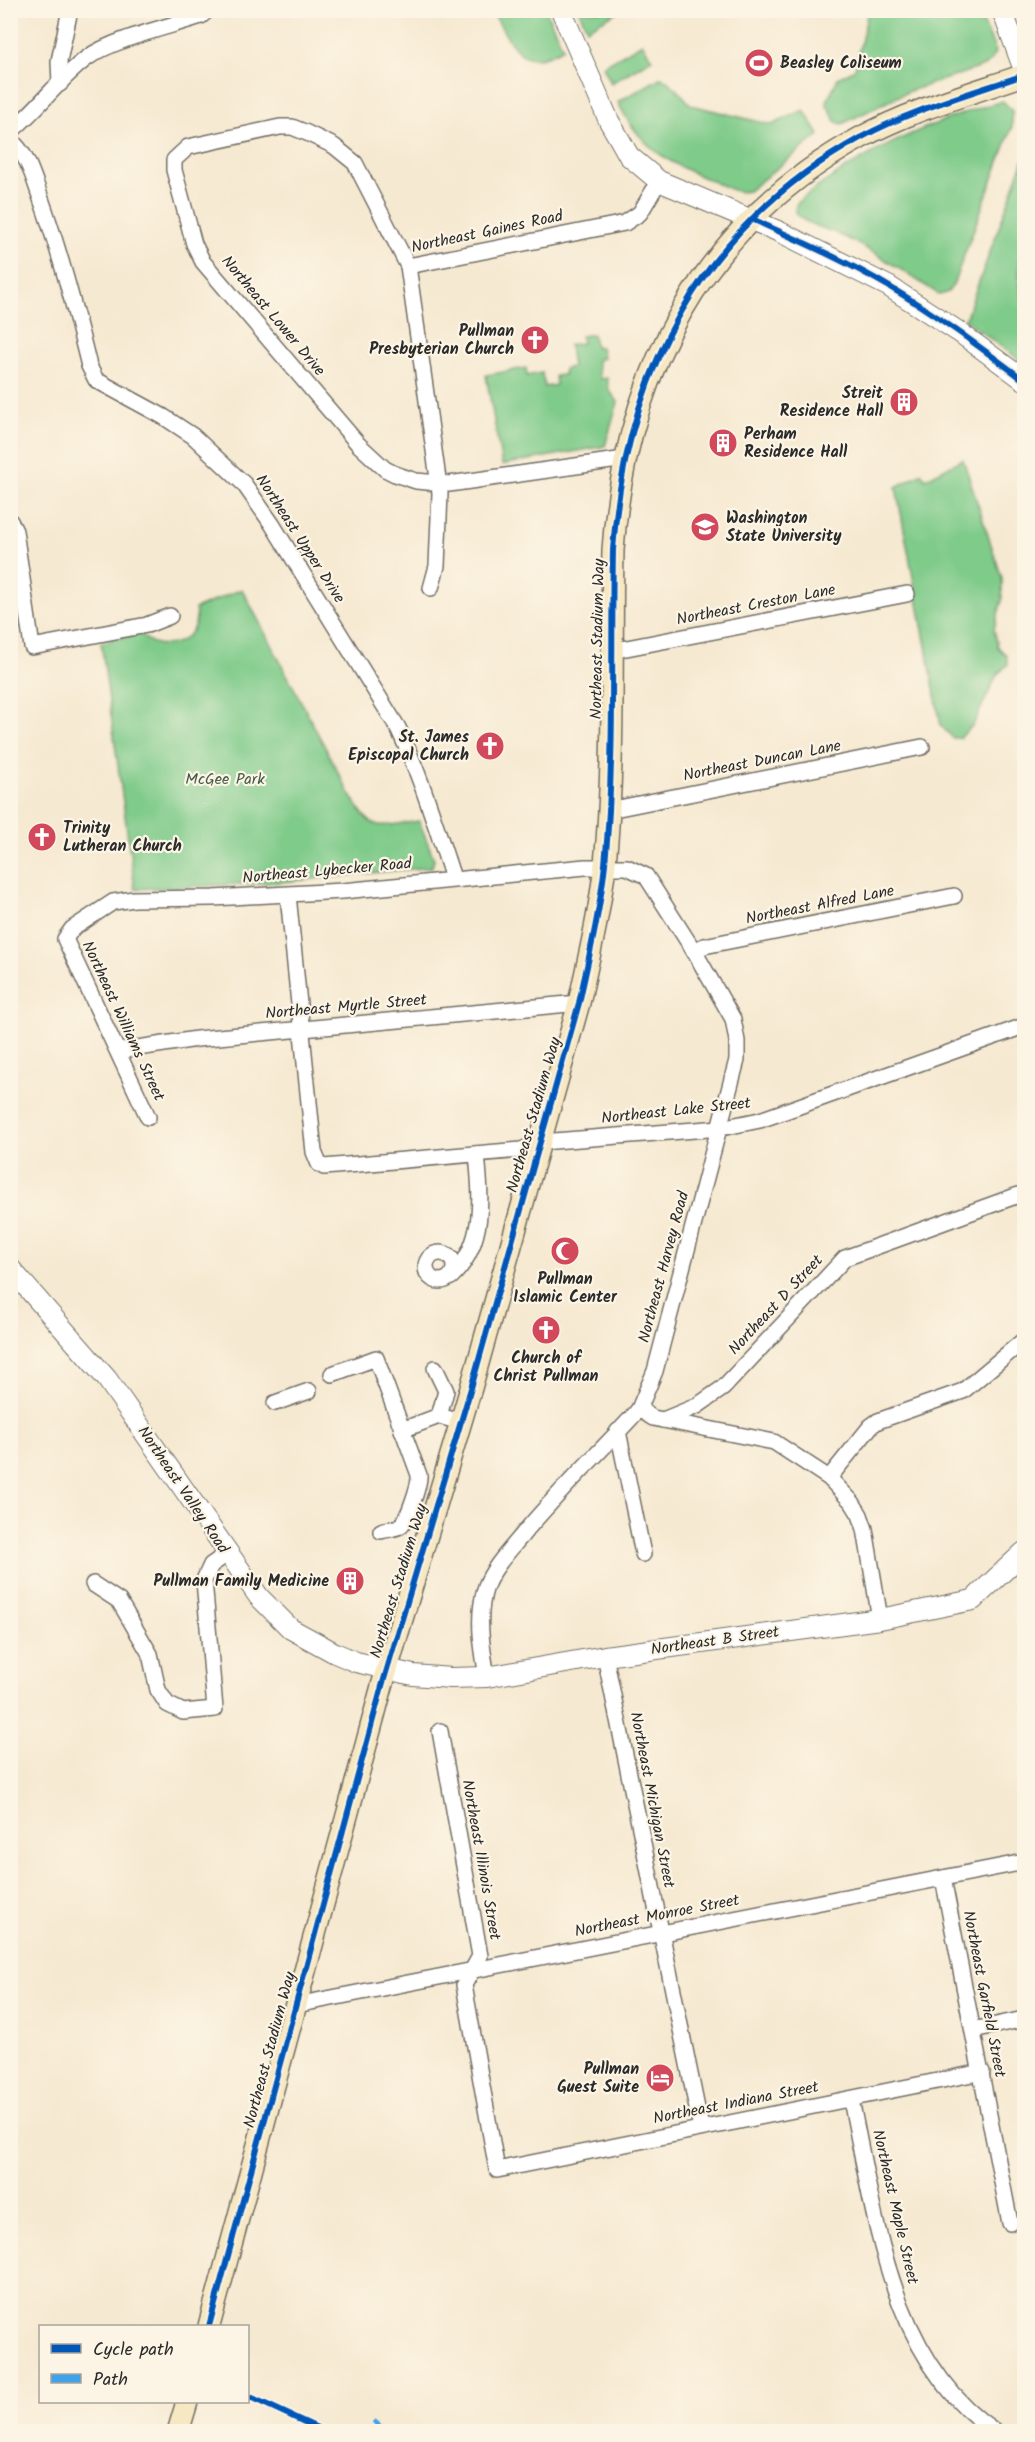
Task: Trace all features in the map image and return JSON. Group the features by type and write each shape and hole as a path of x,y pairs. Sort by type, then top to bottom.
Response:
{"main road":[{"name":"Northeast Stadium Way","path":"209,2325 386,1671 461,1422 579,1003 593,940 605,866 609,810 613,539 625,459 643,394 666,339 704,275 729,242 774,197 805,173 861,138 924,109 1024,75"},
{"path":"178,2432 187,2403"}],"street":[{"path":"60,84 58,61 70,10"},
{"path":"10,132 60,84 70,71 105,47 201,16 208,10"},
{"path":"561,10 609,121 629,156 659,182 752,219 843,261 888,286 959,332 1024,380"},
{"path":"1002,10 1024,70"},
{"name":"Northeast Lower Drive","path":"408,266 355,163 339,150 307,133 292,127 280,127 188,147 174,160 174,170 194,244 203,262 369,456 385,469 416,481 449,484 625,459"},
{"name":"Northeast Upper Drive","path":"10,140 18,146 29,165 59,248 89,366 96,380 164,417 193,436 244,484 273,524 398,728 410,753 453,878"},
{"name":"Northeast Gaines Road","path":"431,588 437,566 440,493 408,266 625,223 640,213 659,182"},
{"path":"10,521 15,531 32,647 147,626 170,616"},
{"name":"Northeast Creston Lane","path":"611,651 907,594"},
{"name":"Northeast Duncan Lane","path":"609,810 922,747"},
{"name":"Northeast Lybecker Road","path":"65,939 72,929 113,902 144,898 288,895 453,878 605,866"},
{"name":"Northeast Harvey Road","path":"487,1677 481,1644 480,1616 487,1585 493,1573 537,1518 639,1409 655,1371 721,1128 737,1060 737,1041 733,1019 694,951 646,876 634,869 605,866"},
{"path":"288,895 301,1030"},
{"name":"Northeast Alfred Lane","path":"694,951 704,946 954,896"},
{"name":"Northeast Williams Street","path":"65,939 148,1117"},
{"name":"Northeast Myrtle Street","path":"118,1051 197,1039 579,1003"},
{"name":"Northeast Lake Street","path":"301,1030 314,1152 319,1164 331,1168 521,1150 541,1142 721,1128 760,1120 1024,1026"},
{"path":"451,1277 468,1256 478,1224 481,1205 477,1154"},
{"name":"Northeast D Street","path":"663,1420 697,1406 723,1388 845,1258 1024,1193"},
{"name":"Northeast Valley Road","path":"10,1268 107,1379 259,1597 291,1629 334,1653 386,1671"},
{"path":"829,1478 871,1426 878,1421 963,1391 1024,1340"},
{"path":"332,1374 376,1358 420,1481 403,1524 381,1531"},
{"path":"435,1368 446,1391 439,1416"},
{"path":"275,1403 309,1390"},
{"path":"639,1409 653,1418 774,1442 829,1478 852,1502 860,1515 865,1529 880,1619"},
{"path":"402,1430 439,1416 461,1422"},
{"path":"618,1431 643,1554"},
{"name":"Northeast B Street","path":"386,1671 451,1678 487,1677 605,1656 880,1619 973,1600 1024,1552"},
{"path":"93,1584 119,1601 150,1654 158,1690 167,1704 183,1712 215,1708 204,1580 211,1565 227,1554"},
{"name":"Northeast Michigan Street","path":"605,1656 700,2128"},
{"name":"Northeast Illinois Street","path":"440,1731 480,1956 464,1985 497,2170"},
{"name":"Northeast Monroe Street","path":"296,2005 1024,1862"},
{"name":"Northeast Garfield Street","path":"943,1878 1010,2223"},
{"path":"973,2030 1024,2019"},
{"name":"Northeast Indiana Street","path":"497,2170 982,2072"},
{"name":"Northeast Maple Street","path":"851,2100 887,2263 900,2304 916,2341 947,2387 996,2432"}],"green space":[{"path":"492,11 546,11 563,48 536,58 526,57 512,44"},
{"path":"579,11 619,11 587,29"},
{"path":"868,11 978,11 995,49 993,57 984,66 907,92 842,124 836,122 826,103 838,78 855,69"},
{"path":"642,43 652,59 611,83 603,66"},
{"path":"662,77 691,105 772,125 804,110 819,135 748,191 730,189 656,152 635,131 626,118 618,102"},
{"path":"1003,101 1012,111 1012,127 953,285 948,292 940,295 863,247 808,222 795,212 796,205 801,199 872,153 949,118"},
{"path":"1024,159 1024,242 1019,265 1019,281 1024,305 1024,363 965,320"},
{"path":"1024,247 1024,300 1021,274"},
{"path":"593,334 595,347 601,347 603,358 597,360 600,379 607,378 609,390 618,402 605,446 502,465 486,375 526,368 527,376 542,373 545,387 556,385 555,376 564,375 564,369 572,367 569,345 582,343 581,336"},
{"path":"963,459 1002,578 1002,600 994,629 998,647 1006,655 1008,664 997,675 973,725 960,738 953,738 941,726 896,487 922,473 925,479"},
{"name":"McGee Park","path":"242,589 347,789 362,813 374,824 391,825 419,821 434,859 432,867 282,882 135,889 101,642 140,633 148,640 158,644 168,645 178,642 192,630 196,620 195,609"}],"waterway":[{"path":"10,2429 31,2432"}],"marked path":[{"path":"374,2421 387,2432"}],"cycle path":[{"path":"209,2325 382,1686 471,1388 579,1003 600,899 608,825 613,550 621,486 634,424 655,366 682,311 716,260 756,214 805,174 879,128 941,103 1024,75"},
{"path":"752,219 838,259 888,286 941,319 1024,380"},
{"path":"249,2396 326,2432"}],"place":[{"name":"Beasley Coliseum","path":"759,63"},
{"name":"Pullman Presbyterian Church","path":"535,340"},
{"name":"Streit Residence Hall","path":"904,402"},
{"name":"Perham Residence Hall","path":"723,443"},
{"name":"Washington State University","path":"705,527"},
{"name":"St. James Episcopal Church","path":"490,746"},
{"name":"Trinity Lutheran Church","path":"42,837"},
{"name":"Pullman Islamic Center","path":"565,1251"},
{"name":"Church of Christ Pullman","path":"546,1330"},
{"name":"Pullman Family Medicine","path":"350,1581"},
{"name":"Pullman Guest Suite","path":"660,2078"}]}
